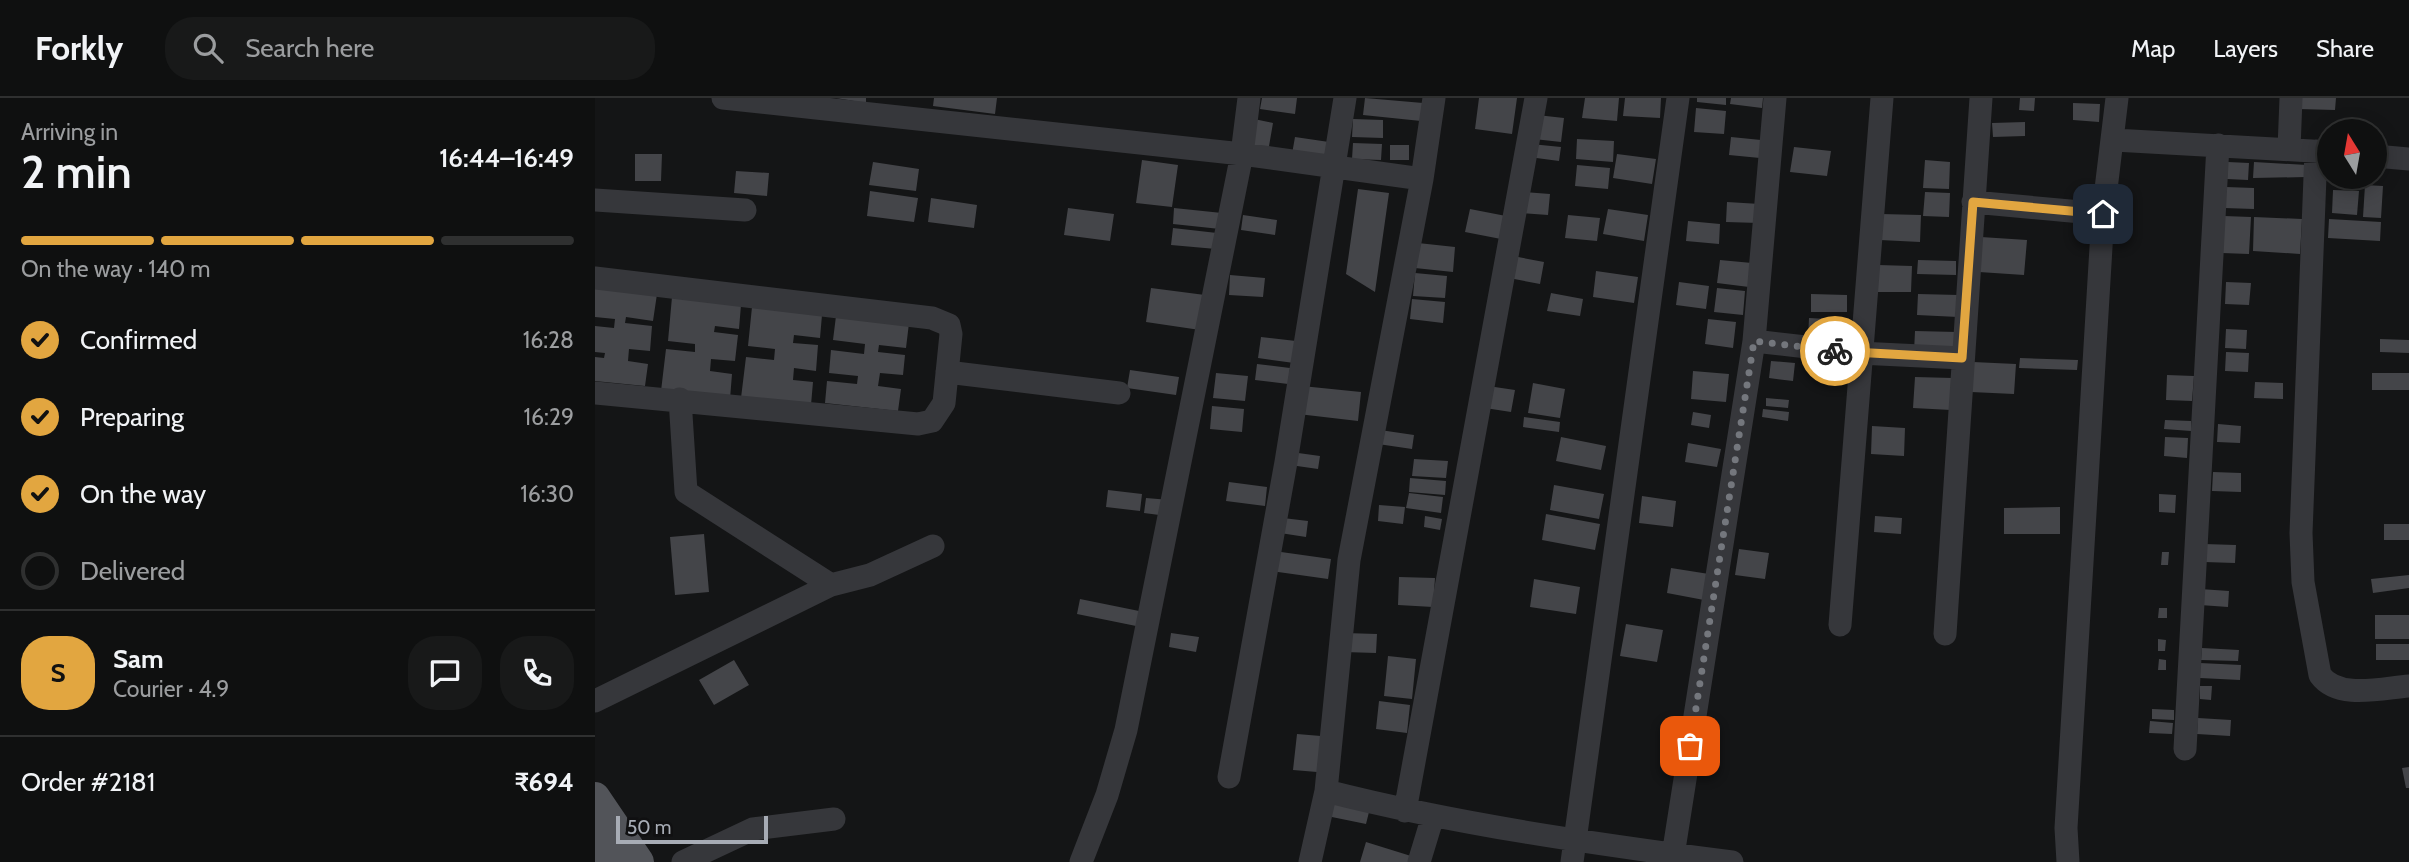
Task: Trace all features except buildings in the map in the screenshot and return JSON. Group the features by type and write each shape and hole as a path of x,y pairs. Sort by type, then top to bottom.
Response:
{"main road":[{"path":"595,797 639,862"},
{"path":"595,838 611,862"}],"street":[{"path":"723,98 1242,154 1422,179"},
{"path":"1081,862 1107,795 1126,730 1242,154 1249,98"},
{"path":"1229,777 1286,462 1345,98"},
{"path":"1310,862 1326,791 1349,561 1422,179 1434,98"},
{"path":"1405,811 1536,98"},
{"path":"1574,851 1678,98"},
{"path":"1672,858 1754,341 1775,98"},
{"path":"1840,625 1859,353 1882,98"},
{"path":"1945,634 1981,98"},
{"path":"2068,862 2066,828 2103,214 2117,98"},
{"path":"2289,149 2291,98"},
{"path":"2114,140 2317,152"},
{"path":"2185,749 2218,145"},
{"path":"2387,157 2409,159"},
{"path":"2320,189 2301,533 2303,582 2320,675 2326,683 2333,688 2346,690 2409,686"},
{"path":"595,200 745,210"},
{"path":"1973,202 2103,214"},
{"path":"595,278 942,320 949,325 951,334 940,413 932,421 918,424 680,399 595,393"},
{"path":"1754,341 1859,353 1962,358"},
{"path":"947,372 1119,393"},
{"path":"680,399 686,492 831,584"},
{"path":"595,701 831,584 870,575 933,546"},
{"path":"1326,791 1574,851 1732,862"},
{"path":"1419,862 1433,816"},
{"path":"683,862 753,829 834,819"}],"way so far":[{"path":"1690,746 1754,341 1835,351"}],"route":[{"path":"1835,351 1962,358 1973,202 2103,214"}]}
